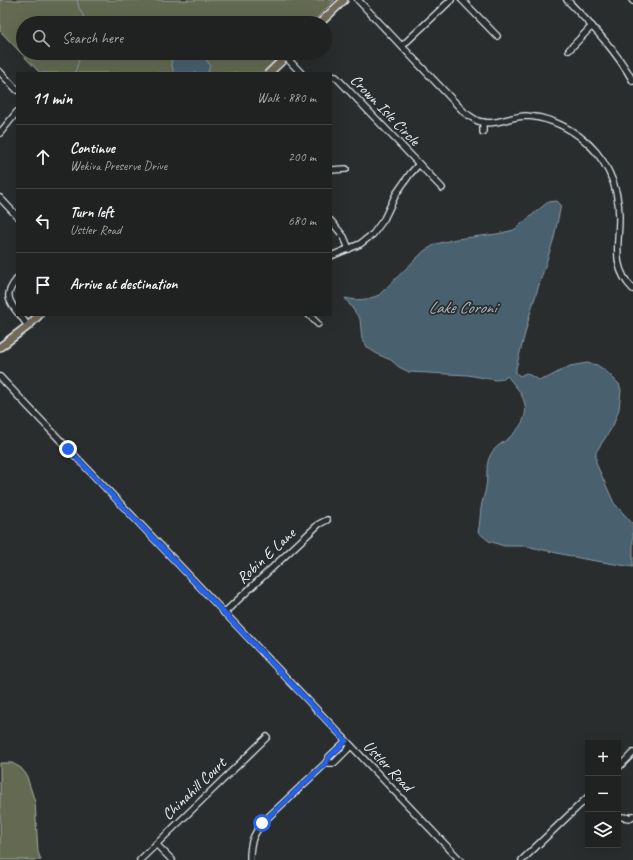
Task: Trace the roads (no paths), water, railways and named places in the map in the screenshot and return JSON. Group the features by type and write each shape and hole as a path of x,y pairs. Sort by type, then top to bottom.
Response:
{"main road":[{"path":"327,16 344,0"},
{"path":"270,72 283,60"},
{"path":"0,347 28,326 38,316"}],"street":[{"path":"358,0 465,113 478,121 489,123 525,116 544,119 563,125 591,144 609,171 617,193 619,215 618,261 620,271 633,289"},
{"path":"402,46 451,0"},
{"path":"462,0 497,36"},
{"path":"568,0 609,44 623,62 633,81"},
{"path":"569,50 592,26"},
{"path":"292,60 300,72"},
{"path":"0,72 16,89"},
{"name":"Crown Isle Circle","path":"332,76 336,78 442,188"},
{"path":"0,133 16,113"},
{"path":"483,132 484,122"},
{"name":"Crown Isle Circle","path":"332,256 349,249 367,239 379,228 396,194 419,164"},
{"path":"332,170 346,169"},
{"path":"0,198 16,215"},
{"path":"332,221 344,237 349,249"},
{"path":"16,281 8,293 10,302 16,311"},
{"path":"21,316 28,326"},
{"path":"310,316 318,324"},
{"name":"Ustler Road","path":"0,377 460,860"},
{"name":"Robin E Lane","path":"224,613 319,524 327,520"},
{"name":"Chinahill Court","path":"140,860 267,737"},
{"path":"250,860 251,841 254,833 262,823 326,763 329,757 346,741"},
{"path":"326,763 334,763 351,746"},
{"path":"335,752 340,757"},
{"path":"621,765 633,753"},
{"path":"522,860 585,800"},
{"path":"622,817 630,818 633,816"},
{"path":"156,844 172,860"}],"water":[{"path":"172,60 206,60 210,65 208,72 174,72 171,62"},
{"name":"Lake Coroni","path":"557,201 561,205 554,238 531,310 516,373 520,376 526,373 539,380 547,378 570,366 587,363 597,365 606,371 619,384 621,390 619,409 613,426 596,452 596,463 614,503 633,524 633,567 584,559 526,546 504,546 489,541 478,532 481,505 486,487 487,465 489,458 493,451 511,436 521,425 524,419 525,407 521,395 507,376 504,379 496,380 468,375 409,372 399,367 391,360 368,348 362,339 360,319 345,298 362,300 379,295 424,251 436,244 456,239 497,234 514,230 548,202"}],"waterway":[{"path":"77,0 83,16"},
{"path":"75,72 79,60"}]}
